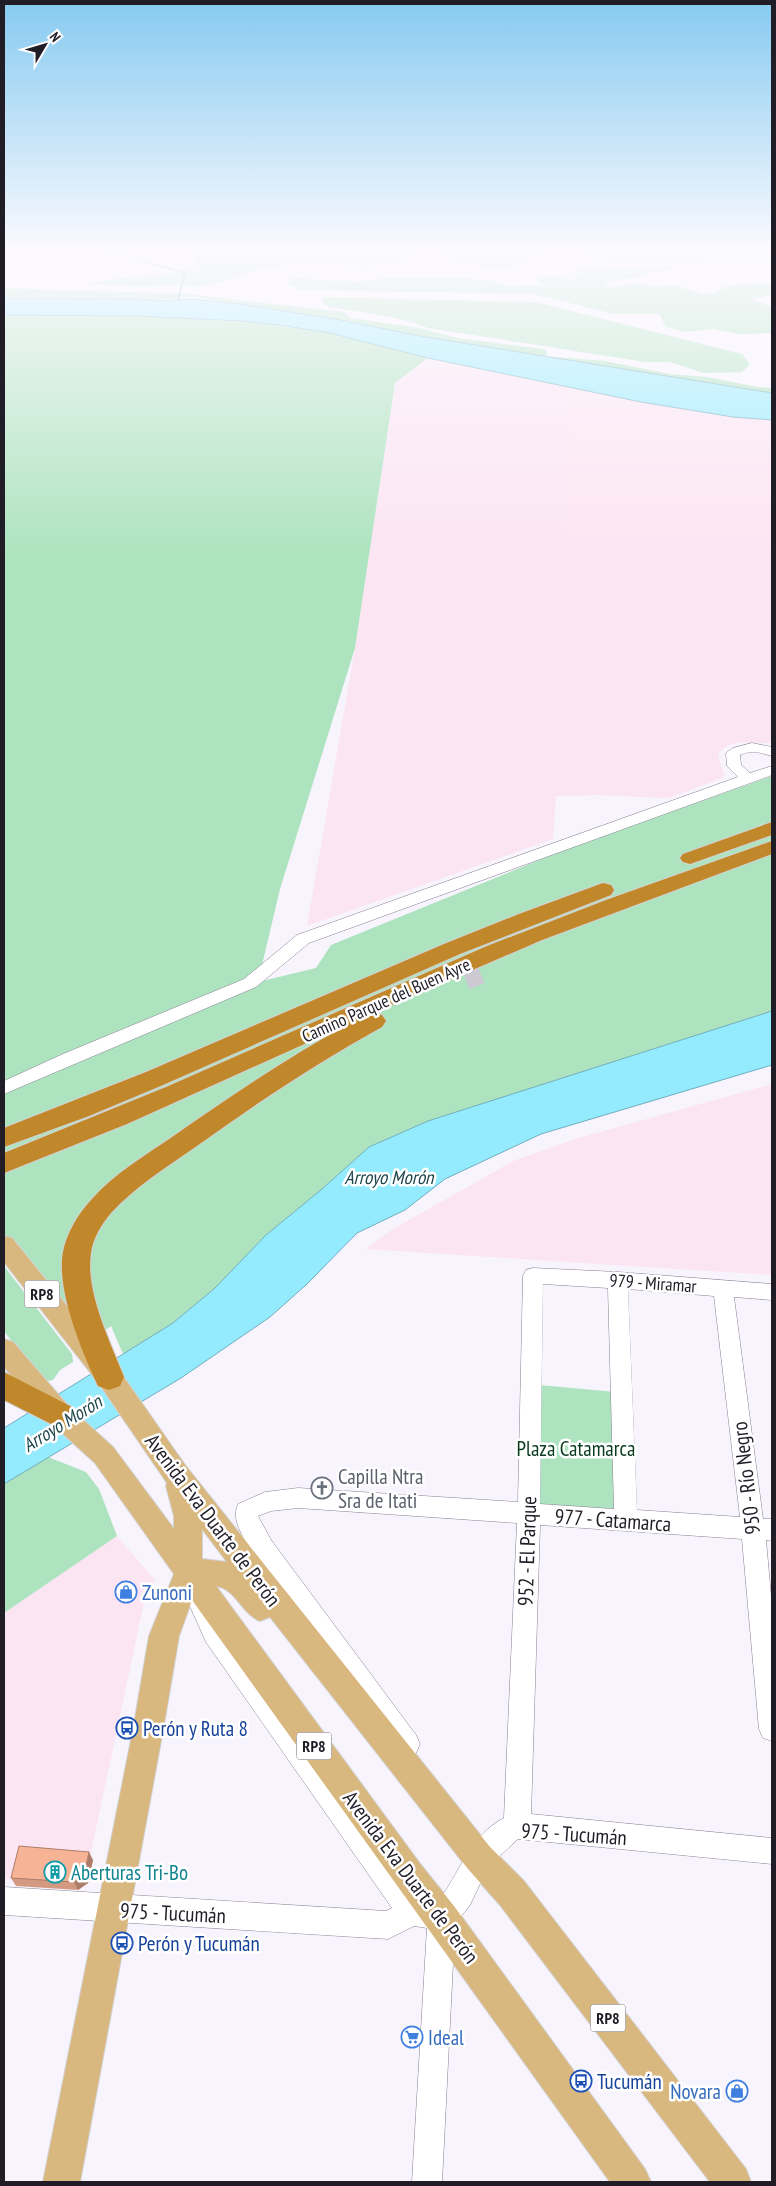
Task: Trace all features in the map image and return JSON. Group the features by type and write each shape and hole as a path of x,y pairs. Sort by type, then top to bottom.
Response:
{"highway":[{"path":"108,1377 88,1341 77,1276 77,1254 83,1233 91,1218 106,1201 159,1159 242,1100 307,1059 386,1014 473,975 721,856 772,822"},
{"name":"Camino Parque del Buen Ayre","path":"4,1163 112,1121 456,968 721,856 772,828"},
{"name":"Camino Parque del Buen Ayre","path":"4,1138 63,1117 143,1084 399,972 568,903 721,856 772,848"},
{"path":"13,1383 61,1416"}],"main road":[{"name":"RP8","path":"4,1245 88,1341"},
{"path":"4,1349 13,1383"},
{"name":"Avenida Eva Duarte de Perón","path":"108,1377 176,1474 339,1683 479,1858 512,1893 733,2182"},
{"name":"Avenida Eva Duarte de Perón","path":"61,1416 104,1455 138,1500 198,1572 409,1877 427,1915 632,2182"},
{"path":"61,2182 148,1730 164,1636 198,1572 187,1510 176,1474"},
{"path":"198,1572 222,1572 233,1576 244,1586 287,1642 339,1683"}],"street":[{"path":"748,779 734,766 734,754 742,748 769,749"},
{"path":"4,1088 69,1058 250,983 267,970 284,952 303,938 772,770"},
{"name":"979 - Miramar","path":"533,1276 618,1280 772,1292"},
{"name":"952 - El Parque","path":"517,1826 529,1514 533,1276"},
{"path":"618,1280 626,1521"},
{"name":"950 - Río Negro","path":"723,1288 762,1530 772,1728"},
{"name":"977 - Catamarca","path":"246,1511 263,1502 298,1498 762,1530"},
{"name":"Avenida Eva Duarte de Perón","path":"246,1511 247,1520 263,1548 454,1808 479,1858"},
{"name":"975 - Tucumán","path":"4,1901 388,1925 427,1915 460,1895 479,1858 509,1830 517,1826 772,1851"},
{"path":"427,1915 427,2182"}],"shaded area":[{"path":"428,358 641,402 733,417 772,420 772,743 741,742 728,745 720,751 718,757 724,775 722,778 668,798 599,795 556,796 553,839 307,926 355,648 395,383"},
{"path":"567,386 709,413 772,420 772,743 741,742 728,745 720,751 718,757 724,775 722,778 668,798 599,795 556,796 556,678 567,667 566,443 571,443"},
{"path":"772,1084 772,1275 365,1249 393,1229 513,1161 575,1139"},
{"path":"117,1536 155,1580 144,1603 88,1866 74,1882 4,1879 4,1613"}],"green space":[{"path":"4,353 408,353 428,358 395,383 355,648 280,889 258,982 316,968 331,945 566,849 772,776 772,1011 428,1121 369,1147 266,1235 215,1288 173,1323 123,1354 111,1326 95,1338 81,1344 4,1245"},
{"path":"519,353 548,353 543,357"},
{"path":"588,353 738,353 742,354 750,364 742,372 704,373 670,362 645,362"},
{"path":"557,357 605,361 670,374 707,377 757,387 772,388 772,396 682,379 552,359"},
{"path":"4,1266 72,1354 73,1362 60,1370 53,1380 47,1381 26,1360 4,1331"},
{"name":"Plaza Catamarca","path":"539,1385 616,1392 617,1512 535,1504"},
{"path":"48,1457 86,1472 99,1489 117,1536 4,1613 4,1484"}],"water":[{"path":"408,353 525,353 772,393 772,420 733,417 641,402"},
{"name":"Arroyo Morón","path":"772,1011 772,1065 541,1134 445,1179 405,1210 357,1233 307,1284 270,1317 181,1378 4,1484 4,1428 173,1323 215,1288 266,1235 369,1147 428,1121"}],"building":[{"name":"Aberturas Tri-Bo","path":"19,1846 89,1852 84,1876 74,1882 11,1878"}],"tunnel":[{"path":"465,978 480,972"}],"place":[{"name":"Capilla Ntra Sra de Itati","path":"322,1488"},
{"name":"Zunoni","path":"126,1592"},
{"name":"Perón y Ruta 8","path":"127,1728"},
{"name":"Aberturas Tri-Bo","path":"55,1872"},
{"name":"Perón y Tucumán","path":"122,1943"},
{"name":"Ideal","path":"412,2037"},
{"name":"Tucumán","path":"581,2081"},
{"name":"Novara","path":"737,2091"}]}
